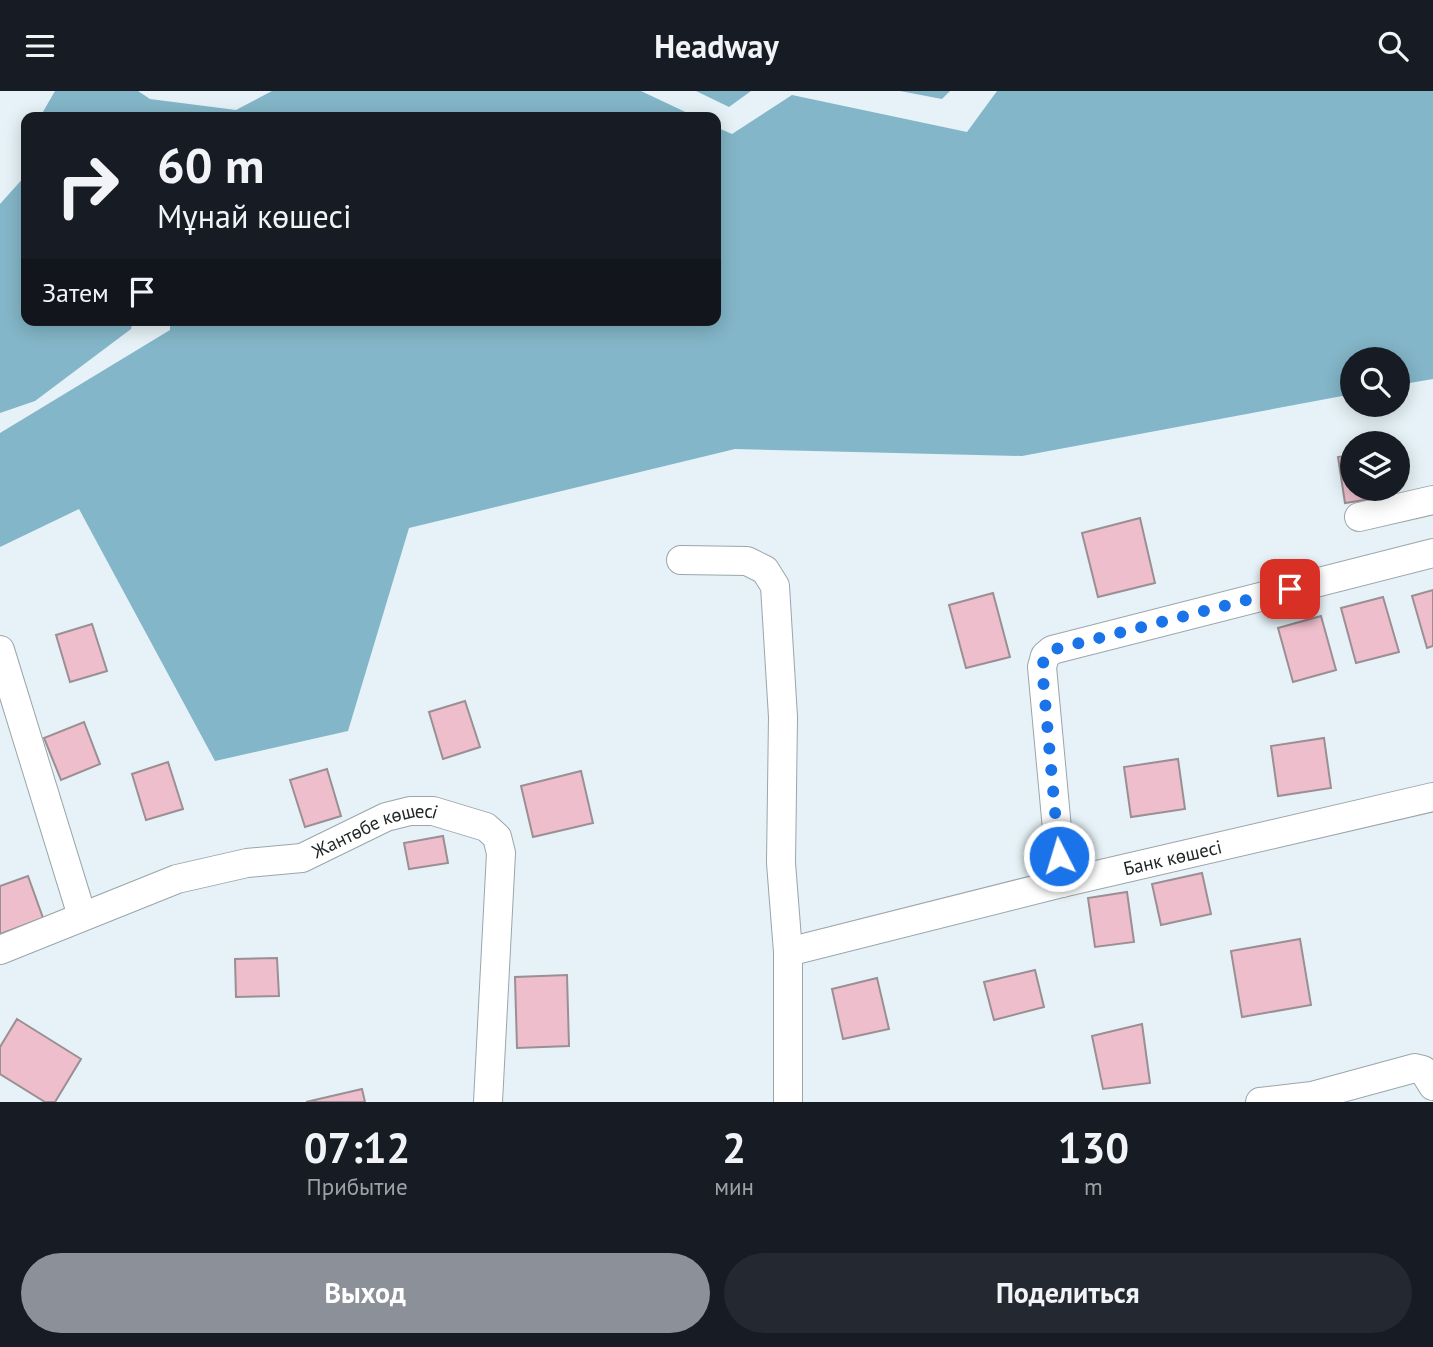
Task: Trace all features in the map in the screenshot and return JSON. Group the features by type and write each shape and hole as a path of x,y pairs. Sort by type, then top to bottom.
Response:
{"street":[{"path":"1359,517 1433,501"},
{"path":"1062,883 1042,667 1045,656 1052,650 1433,553"},
{"path":"681,561 747,562 765,570 775,586 783,717 781,863 789,953 788,1102"},
{"path":"0,650 82,916"},
{"name":"Банк көшесі","path":"789,953 1062,883 1433,797"},
{"name":"Жантөбе көшесі","path":"0,950 177,879 247,863 302,858 386,817 410,811 433,811 486,827 497,837 501,853 488,1102"},
{"path":"1260,1102 1312,1096 1415,1068 1423,1070 1433,1086"}],"shaded area":[{"path":"55,91 138,91 150,99 236,110 272,91 641,91 685,112 43,112"},
{"path":"696,91 751,91 729,107"},
{"path":"900,91 950,91 942,99"},
{"path":"997,91 1433,91 1433,379 1410,383 1410,347 1340,347 1340,396 1022,456 735,449 409,528 348,731 215,761 79,509 0,547 0,433 170,330 170,326 721,326 721,129 732,134 792,95 967,132"},
{"path":"21,181 21,326 132,326 35,401 0,413 0,204"}],"building":[{"path":"1140,518 1155,583 1098,597 1082,533"},
{"path":"1433,590 1433,646 1427,648 1412,596"},
{"path":"993,593 1010,657 966,668 949,605"},
{"path":"1383,597 1399,652 1356,663 1341,608"},
{"path":"1321,616 1336,670 1293,682 1278,628"},
{"path":"92,624 107,671 70,682 56,635"},
{"path":"465,701 480,747 443,759 429,712"},
{"path":"84,722 100,764 61,780 44,738"},
{"path":"1324,738 1331,788 1278,796 1271,746"},
{"path":"1178,759 1185,809 1131,817 1124,767"},
{"path":"168,762 183,809 146,820 132,774"},
{"path":"327,769 341,816 305,827 290,780"},
{"path":"581,771 593,823 533,837 521,786"},
{"path":"443,836 448,863 409,869 404,843"},
{"path":"1202,873 1211,914 1161,925 1152,884"},
{"path":"28,876 43,918 0,934 0,886"},
{"path":"1127,892 1134,942 1095,947 1088,898"},
{"path":"1300,939 1311,1005 1242,1017 1231,951"},
{"path":"277,958 279,996 236,997 235,959"},
{"path":"1035,970 1044,1007 994,1020 984,982"},
{"path":"567,975 569,1046 517,1048 515,977"},
{"path":"877,978 889,1029 843,1039 832,989"},
{"path":"17,1019 81,1059 55,1102 45,1102 0,1074 0,1047"},
{"path":"1142,1024 1150,1083 1103,1089 1092,1036"},
{"path":"362,1089 365,1102 306,1102"}],"route":[{"path":"1059,856 1042,667 1045,656 1052,650 1290,589"}]}
